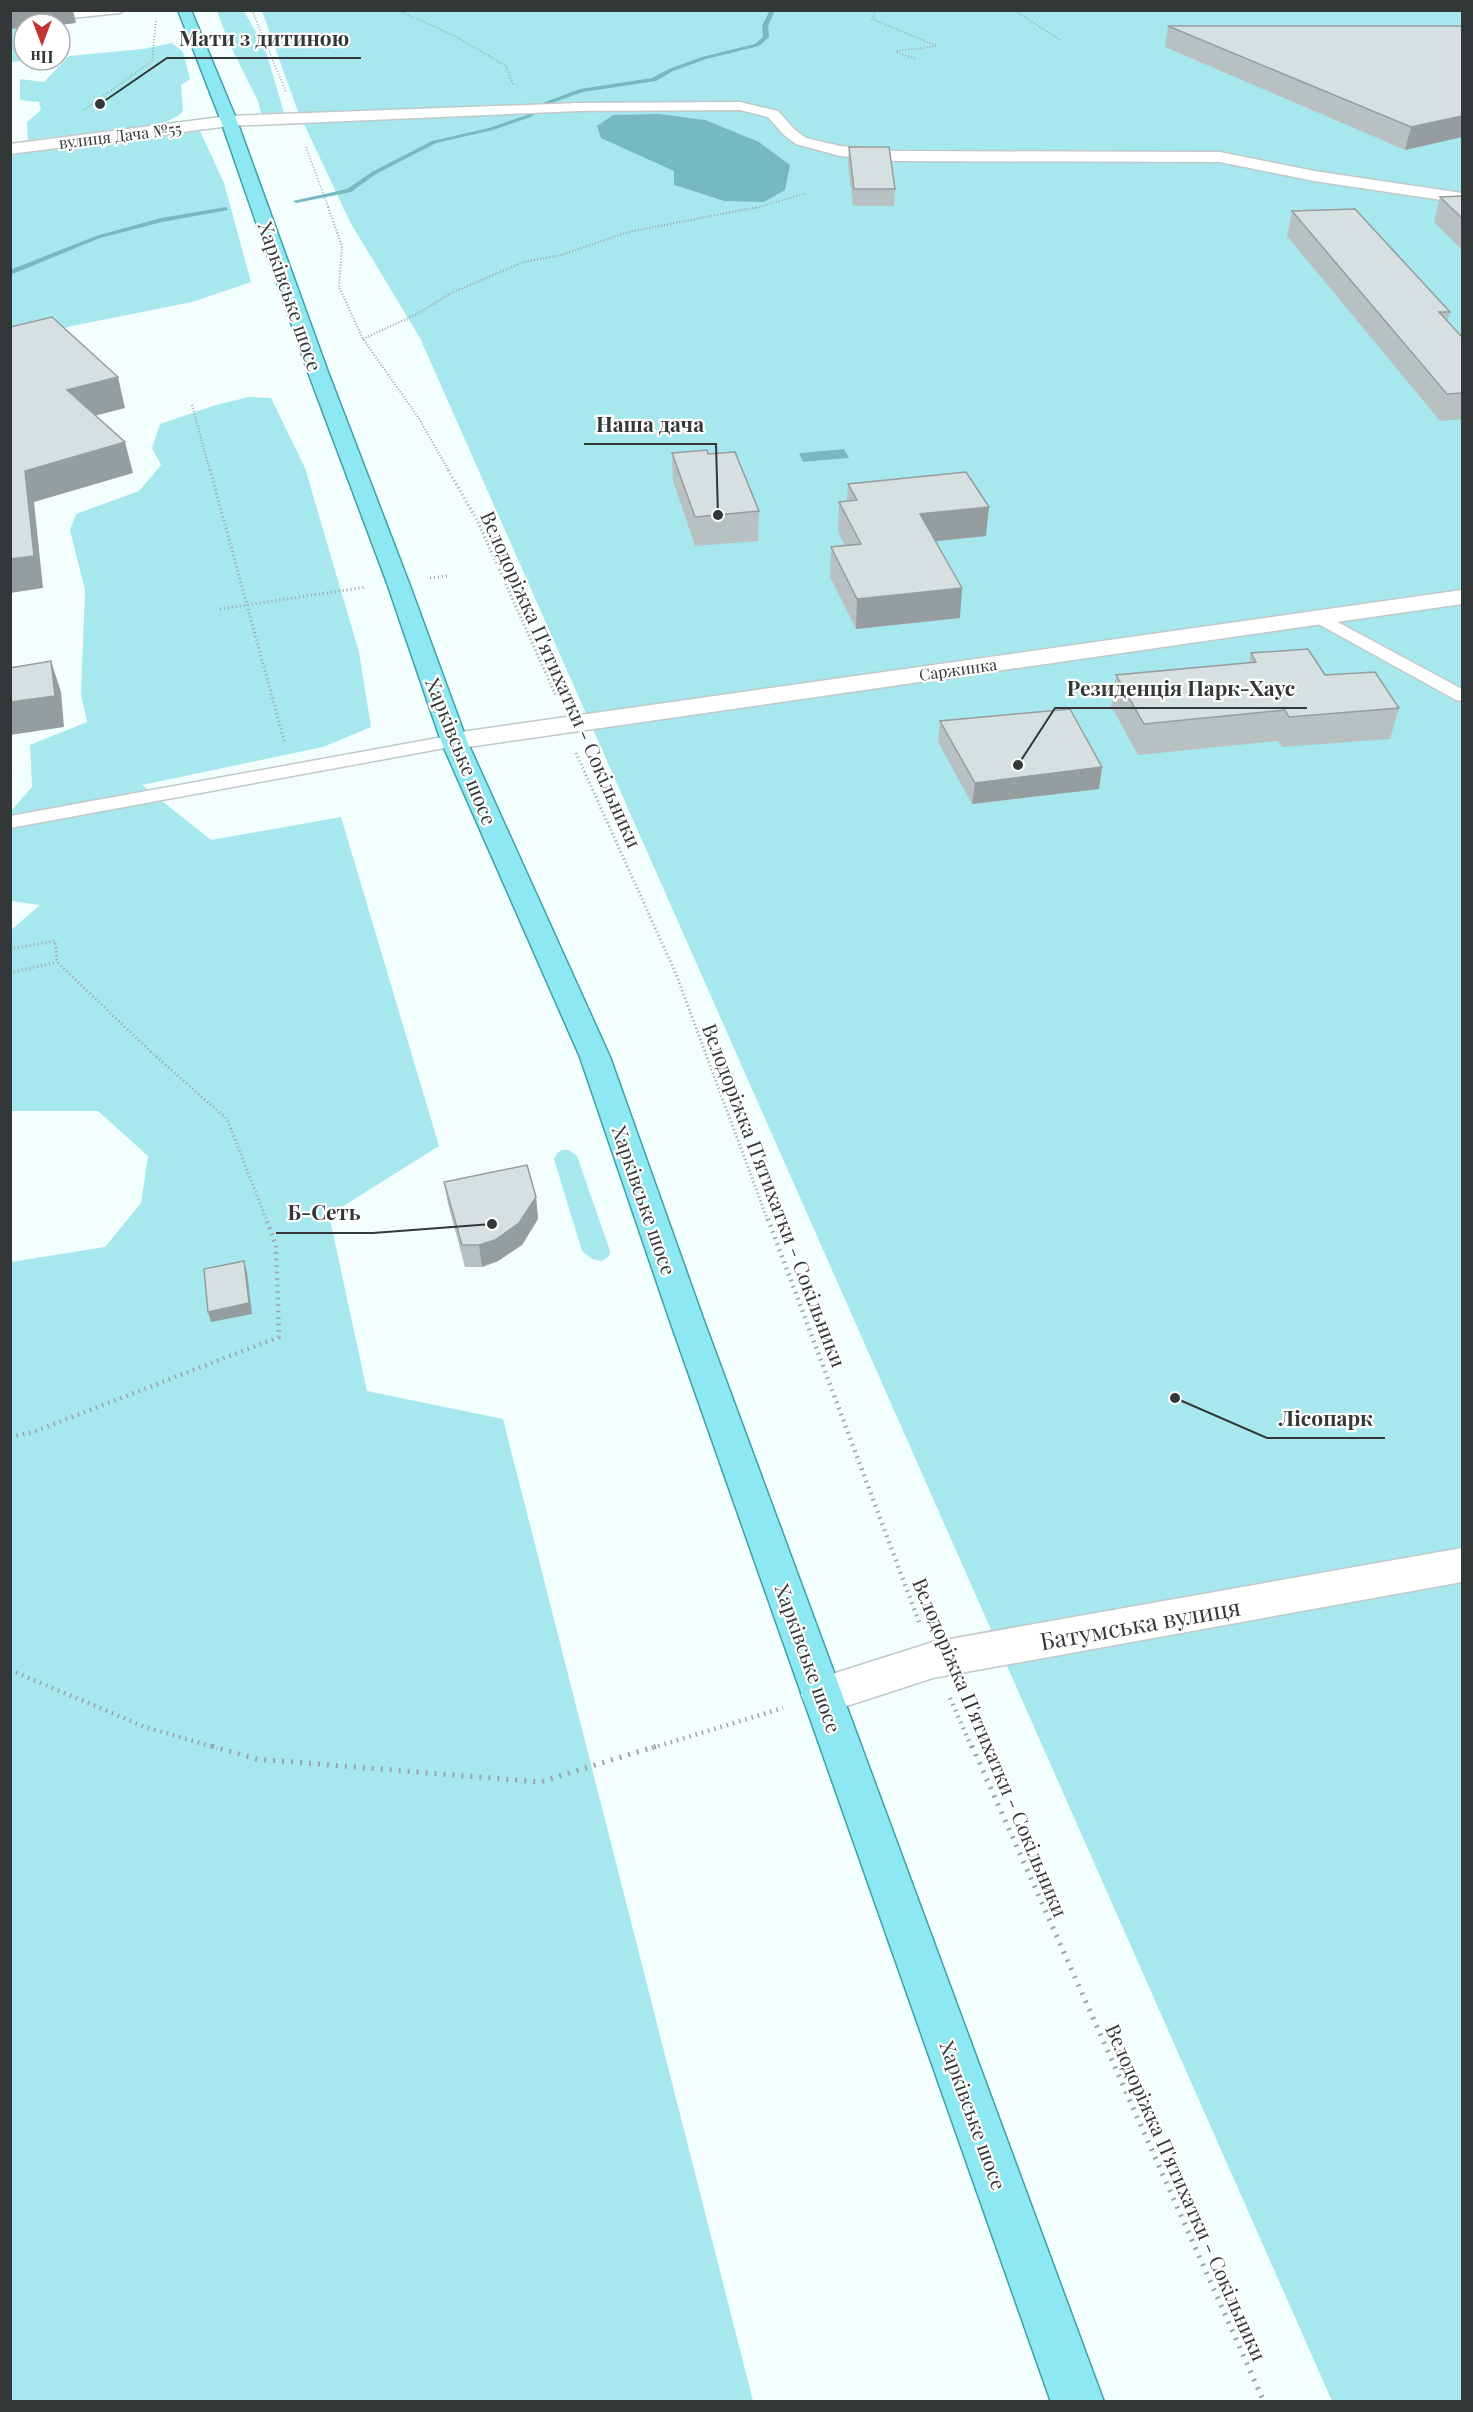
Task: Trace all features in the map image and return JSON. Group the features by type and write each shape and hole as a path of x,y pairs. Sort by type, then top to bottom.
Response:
{"main road":[{"name":"Харківське шосе","path":"184,10 229,121 318,372 398,583 454,741 594,1058 1078,2402"}],"street":[{"name":"вулиця Дача №55","path":"10,149 229,121 579,107 740,106 773,114 789,132 801,141 840,151 896,156 1220,157 1314,176 1462,198"},
{"name":"Саржинка","path":"454,741 1462,597"},
{"name":"Батумська вулиця","path":"822,1695 933,1660 1462,1565"}],"lane":[{"path":"72,15 120,10"},
{"path":"1319,617 1462,696"},
{"path":"10,822 454,741"}],"path":[{"name":"Велодоріжка П'ятихатки - Сокільники","path":"252,10 297,119 342,246 339,287 363,339 418,417 477,520 559,701 562,726 676,974 933,1660 1264,2402"},
{"path":"397,10 455,36 506,66 529,109"},
{"path":"876,10 872,19 937,46 896,51 916,59"},
{"path":"1014,10 1060,40"},
{"path":"76,114 152,61 156,22 160,16"},
{"path":"363,339 417,314 451,293 524,262 561,255 628,232 753,209 806,193"},
{"path":"192,405 292,771"},
{"path":"220,609 447,576"},
{"path":"10,949 55,941 57,962 151,1052 227,1119 276,1245 279,1337 33,1432 10,1437"},
{"path":"10,973 57,962"},
{"path":"10,1670 145,1727 256,1759 540,1782 822,1695"}],"shaded area":[{"path":"11,11 95,11 72,15 72,12 12,12 11,62"},
{"path":"217,11 244,11 265,48 284,113 266,116 261,113 258,101 229,43"},
{"path":"262,11 1462,11 1462,2401 1332,2401 420,338 350,222 297,109","holes":["674,172 724,201 674,185","844,449 848,458 804,462 799,453"]},
{"path":"172,43 183,52 190,79 181,85 183,111 178,116 161,124 28,140 27,122 41,110 39,102 20,100 20,79 44,82 54,72 72,72 72,56 143,49"},
{"path":"659,114 705,120 759,142 790,165 785,190 764,202 724,201 674,185 674,171 601,138 597,126 613,115"},
{"path":"200,131 224,183 251,282 192,302 72,326 11,344 10,155"},
{"path":"249,397 271,398 305,468 359,652 371,727 323,747 142,785 211,840 341,817 439,1146 329,1215 367,1391 503,1419 753,2401 11,2401 11,1262 105,1247 141,1203 148,1156 98,1111 11,1111 11,930 40,905 11,901 11,811 32,787 30,745 87,722 81,694 85,590 70,530 76,514 139,491 161,465 152,448 160,424 216,405"},
{"path":"844,449 849,458 803,462 799,453"},
{"path":"562,1150 569,1150 577,1156 610,1251 609,1256 602,1261 592,1259 582,1251 554,1159"}],"building":[{"path":"1168,26 1462,26 1462,116 1411,127"},
{"path":"849,147 889,147 895,189 854,189"},
{"path":"1462,196 1462,218 1440,197"},
{"path":"1355,209 1450,312 1439,312 1462,337 1462,393 1447,394 1292,211"},
{"path":"52,317 118,377 67,390 125,442 25,471 34,556 10,559 10,327"},
{"path":"707,450 708,454 735,452 759,511 695,517 672,453"},
{"path":"966,472 989,507 920,514 962,588 857,599 831,547 861,544 839,502 857,500 848,484"},
{"path":"1308,649 1325,675 1375,672 1399,708 1289,717 1285,710 1144,724 1116,675 1256,662 1251,653"},
{"path":"51,661 55,696 10,702 10,668"},
{"path":"1070,709 1102,767 975,783 940,721"},
{"path":"527,1165 536,1197 519,1223 495,1240 479,1245 462,1245 444,1182"},
{"path":"244,1261 249,1303 208,1312 204,1269"}],"waterway":[{"path":"296,201 349,191 374,173 434,142 491,129 529,116 547,103 582,90 654,80 671,70 704,58 757,45 766,37 765,26 773,10"},
{"path":"10,273 98,237 161,220 226,209"}],"place":[{"name":"Мати з дитиною","path":"100,104"},
{"name":"Наша дача","path":"718,515"},
{"name":"Резиденція Парк-Хаус","path":"1018,765"},
{"name":"Б-Сеть","path":"492,1224"},
{"name":"Лісопарк","path":"1175,1398"}]}
